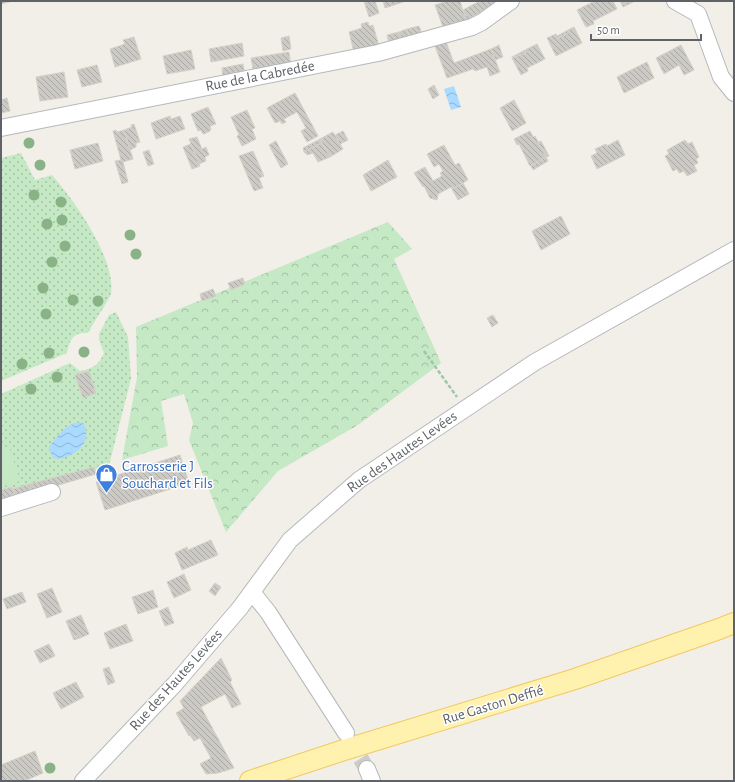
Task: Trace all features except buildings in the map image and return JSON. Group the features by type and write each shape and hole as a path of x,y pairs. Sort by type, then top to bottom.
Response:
{"main road":[{"name":"Rue Gaston Deffié","path":"250,781 344,750 575,679 734,623"}],"street":[{"name":"Rue de la Cabredée","path":"1,128 378,53 472,28 511,1"},
{"path":"675,1 698,14 721,76 734,93"},
{"name":"Rue des Hautes Levées","path":"83,781 174,685 240,608 290,540 359,480 535,362 734,250"},
{"path":"1,508 52,492"},
{"path":"252,592 268,612 346,733"}],"path":[{"path":"424,351 465,409"}],"green space":[{"path":"21,153 35,180 52,175 82,214 100,247 107,264 111,279 111,293 88,333 79,334 73,337 69,344 67,353 1,381 1,158"},
{"path":"388,222 412,249 394,259 441,363 358,425 278,471 226,532 189,440 193,423 184,394 161,401 168,446 122,460 137,377 136,327"},
{"path":"116,312 128,337 131,379 108,469 1,502 1,394 70,363 80,371 95,366 100,361 104,353 99,340 99,334 109,315"},
{"path":"9,446 20,481 1,487 1,448"}],"water":[{"path":"454,86 461,107 451,110 444,89"},
{"path":"80,422 84,424 86,429 86,438 82,446 71,455 60,459 53,458 49,447 66,428"}],"tunnel":[{"path":"348,738 367,769"}],"place":[{"name":"Carrosserie J Souchard et Fils","path":"106,494"}]}
